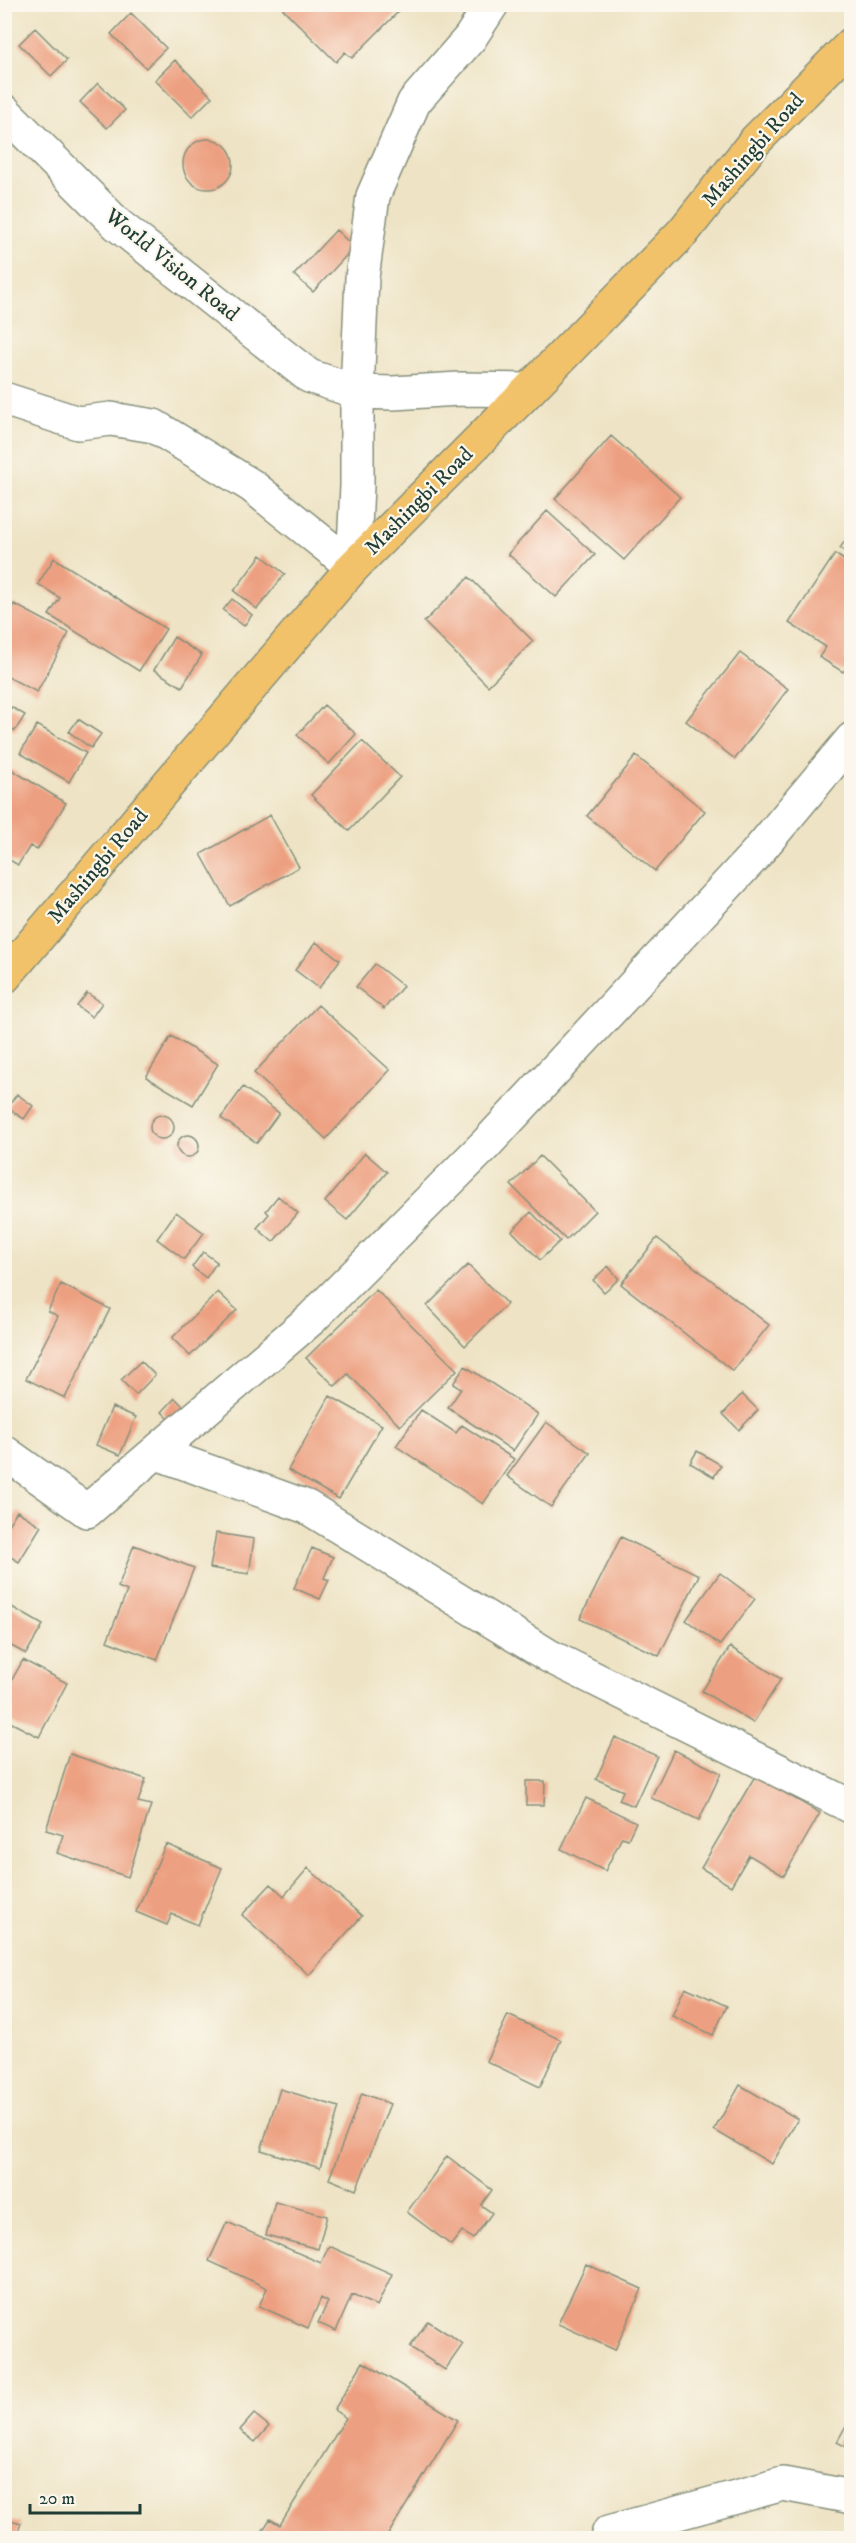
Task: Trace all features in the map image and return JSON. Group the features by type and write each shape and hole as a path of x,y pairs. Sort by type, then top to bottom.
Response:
{"main road":[{"name":"Mashingbi Road","path":"4,977 353,567 683,232 756,140 852,44"}],"street":[{"path":"353,567 362,278 373,196 414,102 470,38 492,4"},
{"name":"World Vision Road","path":"4,111 118,225 309,376 357,392 393,393 459,389 529,390"},
{"path":"4,399 78,423 111,419 154,426 252,486 353,567"},
{"path":"4,1452 87,1510 157,1453 311,1319 486,1144 755,855 852,739"},
{"path":"157,1453 307,1507 549,1656 852,1807"},
{"path":"607,2538 609,2532 783,2484 852,2497"}],"building":[{"path":"278,4 406,4 352,58 345,52 336,62"},
{"path":"131,13 166,48 146,68 111,34"},
{"path":"35,28 67,60 51,76 19,44"},
{"path":"175,60 212,97 192,117 155,80"},
{"path":"98,83 125,110 107,128 80,102"},
{"path":"203,139 213,139 226,146 233,159 233,169 226,182 213,189 203,189 194,185 187,178 183,169 183,159 187,150 194,143"},
{"path":"336,230 354,247 313,292 294,275"},
{"path":"611,436 680,497 624,560 555,499"},
{"path":"547,511 595,555 556,597 508,554"},
{"path":"852,531 852,556 840,548"},
{"path":"835,554 852,565 852,648 845,658 851,661 843,672 819,657 826,647 789,623"},
{"path":"261,555 285,574 257,609 234,591"},
{"path":"54,558 166,629 139,671 49,615 60,598 38,584"},
{"path":"469,577 533,641 488,686 424,622"},
{"path":"232,599 252,615 244,626 223,610"},
{"path":"14,604 69,633 37,692 4,675 4,622"},
{"path":"174,637 202,655 182,687 154,670"},
{"path":"740,653 788,689 735,759 686,721"},
{"path":"324,705 356,734 329,764 297,735"},
{"path":"11,707 25,715 15,731 4,724 4,716"},
{"path":"78,719 101,734 91,748 69,732"},
{"path":"37,725 86,753 69,782 20,753"},
{"path":"362,741 400,777 349,831 311,795"},
{"path":"636,756 705,811 655,871 587,816"},
{"path":"9,768 66,803 37,850 30,846 18,865 8,859 4,865 4,774"},
{"path":"270,815 299,867 230,906 201,854"},
{"path":"316,942 340,960 319,988 295,970"},
{"path":"375,964 403,986 384,1009 356,987"},
{"path":"87,993 102,1003 92,1017 77,1006"},
{"path":"318,1005 390,1070 326,1139 254,1073"},
{"path":"171,1036 218,1064 193,1105 146,1077"},
{"path":"243,1087 279,1113 257,1143 221,1118"},
{"path":"17,1094 33,1106 24,1119 7,1108"},
{"path":"162,1115 171,1118 174,1127 171,1136 162,1139 153,1136 150,1127 153,1118"},
{"path":"188,1135 198,1142 199,1146 192,1156 188,1157 178,1150 177,1146 184,1136"},
{"path":"365,1153 387,1172 347,1220 325,1202"},
{"path":"540,1156 595,1211 566,1240 511,1185"},
{"path":"278,1196 298,1213 273,1242 257,1228 269,1214 266,1211"},
{"path":"176,1212 204,1233 184,1259 157,1239"},
{"path":"531,1212 560,1241 540,1260 512,1231"},
{"path":"657,1238 769,1325 733,1371 621,1284"},
{"path":"203,1252 217,1262 206,1278 192,1267"},
{"path":"468,1265 507,1304 465,1346 427,1306"},
{"path":"608,1266 619,1279 604,1292 593,1280"},
{"path":"61,1284 110,1309 65,1398 26,1379 58,1316 48,1311"},
{"path":"376,1290 457,1370 400,1426 348,1374 335,1386 306,1358"},
{"path":"218,1292 237,1310 190,1356 172,1338"},
{"path":"141,1361 155,1375 136,1395 121,1380"},
{"path":"465,1366 538,1414 513,1451 448,1408 461,1389 453,1384"},
{"path":"742,1394 758,1410 739,1430 723,1414"},
{"path":"330,1396 382,1425 339,1499 288,1470"},
{"path":"175,1398 188,1411 175,1425 162,1412"},
{"path":"112,1407 136,1417 120,1455 96,1445"},
{"path":"421,1410 456,1433 462,1425 514,1459 483,1504 396,1446"},
{"path":"546,1422 590,1453 551,1507 507,1476"},
{"path":"697,1451 721,1465 714,1477 690,1463"},
{"path":"17,1511 41,1526 19,1562 4,1553 4,1531"},
{"path":"216,1533 254,1539 249,1574 210,1568"},
{"path":"621,1537 699,1575 659,1656 580,1619"},
{"path":"134,1545 194,1568 157,1660 107,1641 127,1591 118,1587"},
{"path":"312,1548 333,1557 324,1578 329,1580 320,1599 294,1588"},
{"path":"720,1573 755,1599 720,1645 686,1620"},
{"path":"5,1603 43,1625 26,1654 4,1642"},
{"path":"730,1647 781,1679 753,1723 702,1691"},
{"path":"23,1660 67,1683 39,1737 4,1719 4,1694"},
{"path":"615,1737 657,1756 634,1806 619,1800 623,1791 596,1779"},
{"path":"674,1750 721,1773 699,1820 651,1798"},
{"path":"70,1754 146,1779 138,1802 151,1805 128,1877 57,1853 63,1835 46,1830"},
{"path":"755,1776 820,1813 784,1876 749,1855 731,1886 701,1868"},
{"path":"526,1781 545,1781 544,1805 526,1805"},
{"path":"586,1798 636,1822 628,1839 622,1837 605,1871 561,1849"},
{"path":"166,1844 222,1868 198,1925 172,1914 167,1925 136,1912"},
{"path":"308,1868 362,1916 309,1975 242,1915 271,1884 284,1896"},
{"path":"685,1987 727,2006 713,2035 672,2016"},
{"path":"508,2015 561,2040 540,2087 486,2061"},
{"path":"740,2085 798,2119 772,2164 714,2130"},
{"path":"280,2089 339,2107 320,2168 261,2150"},
{"path":"362,2093 390,2104 356,2190 329,2179"},
{"path":"447,2156 492,2190 481,2205 492,2213 473,2239 462,2231 451,2245 407,2212"},
{"path":"275,2202 327,2216 318,2249 266,2235"},
{"path":"227,2222 321,2263 329,2246 392,2274 377,2306 352,2295 336,2331 318,2323 328,2302 321,2298 308,2328 259,2306 267,2288 209,2261"},
{"path":"586,2264 642,2289 615,2350 558,2324"},
{"path":"428,2321 463,2344 445,2370 410,2347"},
{"path":"363,2362 458,2420 386,2538 258,2538 270,2519 280,2525 346,2418 334,2410"},
{"path":"254,2414 269,2426 255,2442 240,2430"},
{"path":"852,2415 852,2450 837,2442"},
{"path":"4,2518 21,2523 16,2538 4,2538"}]}
